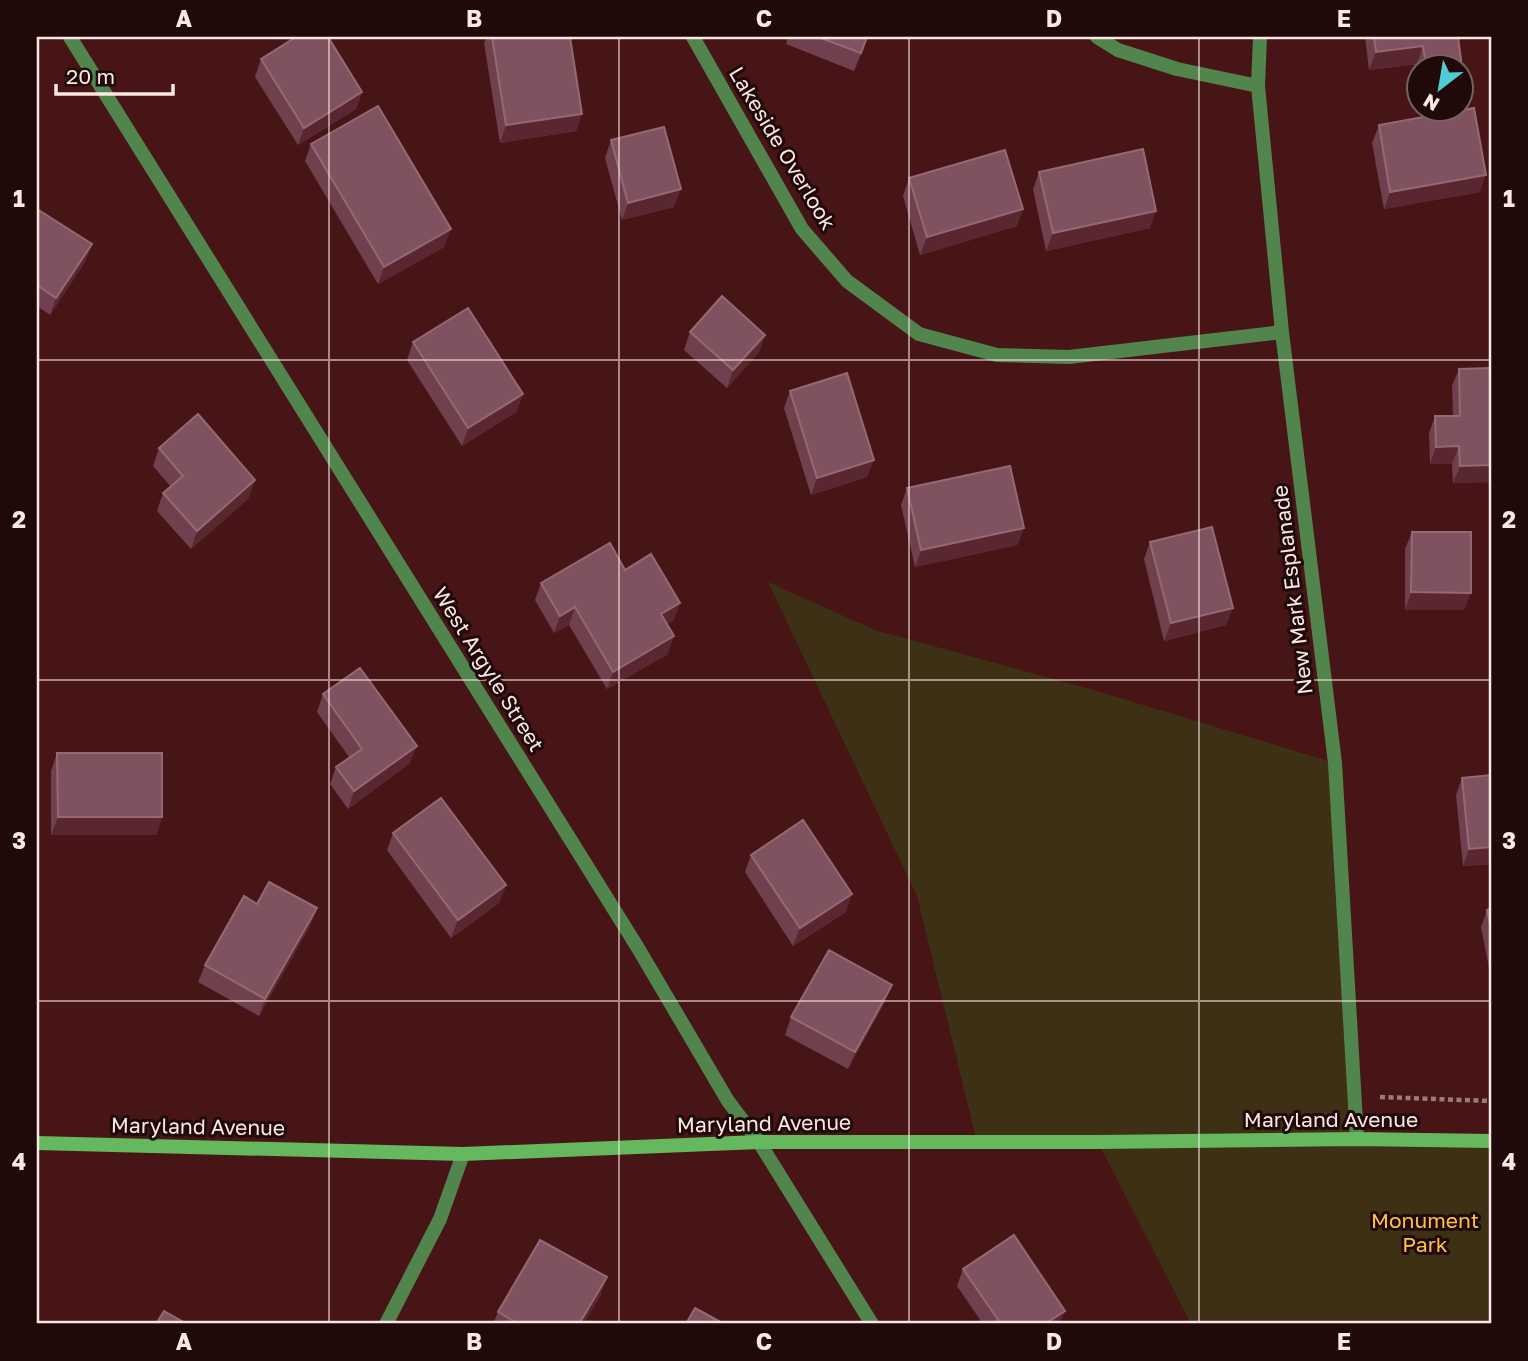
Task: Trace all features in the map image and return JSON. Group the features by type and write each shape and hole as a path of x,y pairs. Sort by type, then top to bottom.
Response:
{"main road":[{"name":"Maryland Avenue","path":"37,1143 463,1154 759,1142 1491,1140"}],"street":[{"name":"West Argyle Street","path":"70,37 638,948 728,1101 759,1142 872,1324"},
{"name":"Lakeside Overlook","path":"693,37 802,229 847,282 919,334 997,355 1069,357 1282,331"},
{"path":"1097,37 1118,50 1177,69 1258,86"},
{"name":"New Mark Esplanade","path":"1260,37 1258,86 1282,331 1335,763 1357,1139"},
{"path":"386,1324 440,1219 463,1154"}],"path":[{"path":"1355,1096 1491,1101"}],"green space":[{"name":"Monument Park","path":"768,582 875,630 1097,691 1335,763 1357,1138 1491,1141 1491,1324 1191,1324 1098,1142 977,1142 917,896"}],"building":[{"path":"296,37 328,37 362,92 304,128 261,59"},
{"path":"492,37 570,37 582,114 506,125"},
{"path":"818,37 867,37 861,53"},
{"path":"1374,37 1458,37 1460,52 1424,52 1423,46 1376,52"},
{"path":"378,106 451,229 384,267 311,144"},
{"path":"1476,119 1486,175 1390,192 1379,125 1406,120 1476,122"},
{"path":"664,127 681,189 628,203 611,140"},
{"path":"1143,149 1156,211 1053,233 1039,172"},
{"path":"1005,150 1023,209 927,237 909,178"},
{"path":"37,209 92,244 56,298 37,285"},
{"path":"722,296 765,335 733,370 690,332"},
{"path":"468,308 523,394 468,428 413,342"},
{"path":"1491,368 1491,465 1460,466 1459,446 1436,447 1435,416 1460,416 1459,369"},
{"path":"847,373 874,460 817,478 790,391"},
{"path":"198,414 255,480 197,531 163,493 183,476 159,448"},
{"path":"1010,466 1024,528 921,550 907,488"},
{"path":"1212,527 1233,608 1171,623 1150,542"},
{"path":"1412,532 1471,532 1471,593 1411,592"},
{"path":"610,543 625,570 651,554 680,603 661,614 674,636 613,672 575,607 560,616 541,583"},
{"path":"360,668 417,746 354,791 336,767 362,749 323,694"},
{"path":"57,753 162,753 162,817 58,817"},
{"path":"1491,775 1491,847 1469,849 1462,778"},
{"path":"441,798 506,885 458,920 393,833"},
{"path":"803,820 852,894 800,928 751,855"},
{"path":"269,882 317,908 265,999 205,965 244,896 257,904"},
{"path":"1491,909 1491,929 1487,910"},
{"path":"829,950 892,985 855,1052 791,1017"},
{"path":"1014,1235 1065,1311 1045,1324 1001,1324 963,1269"},
{"path":"540,1240 607,1277 579,1324 519,1324 498,1312"},
{"path":"695,1308 724,1324 686,1324"},
{"path":"164,1311 187,1324 156,1324"}]}
